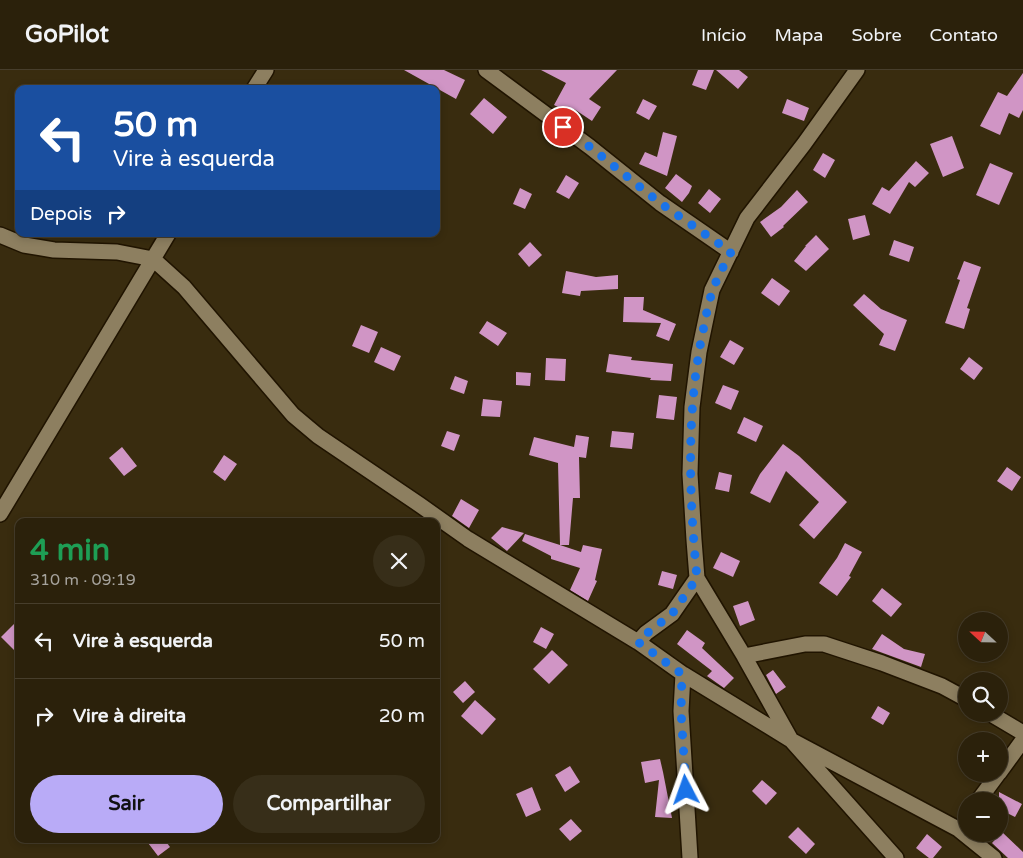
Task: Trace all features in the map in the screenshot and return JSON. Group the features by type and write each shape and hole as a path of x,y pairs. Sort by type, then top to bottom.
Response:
{"street":[{"path":"257,85 266,70"},
{"path":"486,70 590,147 660,203 731,252"},
{"path":"857,70 804,144 747,218 712,290 698,352 692,407 690,474 697,578 744,656 791,740 896,858"},
{"path":"0,236 24,245 54,250 117,252 153,259 184,287 293,415 318,436 438,518"},
{"path":"0,514 166,237"},
{"path":"440,519 468,539 638,642 682,674 791,740 958,821"},
{"path":"638,642 672,614 697,578"},
{"path":"744,656 805,644 824,644 882,663 942,686 958,695"},
{"path":"682,674 681,711 690,858"},
{"path":"1004,722 1023,733"},
{"path":"1008,760 1023,740"},
{"path":"979,842 994,858"}],"building":[{"path":"404,70 444,70 465,80 456,99 440,90 440,85 431,85"},
{"path":"541,70 617,70 589,99 601,107 592,121 574,109 571,114 554,105 566,83"},
{"path":"698,70 714,70 706,90 692,85"},
{"path":"716,70 739,70 748,77 738,89"},
{"path":"1023,73 1023,110 1019,118 1009,113 1000,135 980,126 998,92 1007,96"},
{"path":"484,98 507,117 493,134 470,114"},
{"path":"643,99 657,106 649,120 636,113"},
{"path":"787,99 809,108 804,121 782,113"},
{"path":"663,132 677,136 667,176 639,164 645,152 657,157"},
{"path":"952,136 964,168 943,177 930,144"},
{"path":"823,153 835,160 825,178 813,170"},
{"path":"916,161 929,173 915,187 909,182 890,214 872,204 882,187 889,191"},
{"path":"990,163 1013,173 999,205 976,195"},
{"path":"676,174 692,186 682,202 665,188"},
{"path":"566,175 579,183 569,199 556,192"},
{"path":"520,188 532,194 525,209 513,204"},
{"path":"709,189 721,199 710,213 698,203"},
{"path":"797,190 808,202 784,227 771,237 760,222 781,207"},
{"path":"865,215 870,235 853,240 848,219"},
{"path":"816,235 829,249 806,271 794,261"},
{"path":"894,240 914,247 909,262 889,255"},
{"path":"530,242 542,255 529,267 518,254"},
{"path":"964,261 981,267 967,308 970,309 964,329 945,323 960,280 957,279"},
{"path":"566,271 596,277 618,275 618,289 581,291 580,296 562,293"},
{"path":"772,278 790,291 779,306 761,293"},
{"path":"864,294 881,309 907,320 895,351 879,345 884,334 853,305"},
{"path":"624,297 644,297 643,310 676,324 669,341 656,336 661,323 623,322"},
{"path":"487,321 507,333 498,346 479,333"},
{"path":"361,325 378,332 369,353 352,346"},
{"path":"730,340 744,348 734,365 720,357"},
{"path":"381,347 401,356 394,371 374,362"},
{"path":"609,354 632,357 631,360 673,364 671,381 650,380 651,378 606,372"},
{"path":"969,357 983,368 974,380 960,369"},
{"path":"546,358 566,359 565,381 545,380"},
{"path":"516,372 531,373 530,386 516,385"},
{"path":"455,376 468,381 464,394 450,389"},
{"path":"723,385 739,391 731,410 715,403"},
{"path":"659,395 677,397 674,420 656,418"},
{"path":"483,399 502,401 500,417 481,416"},
{"path":"744,417 763,426 756,442 737,433"},
{"path":"447,431 460,435 454,451 441,446"},
{"path":"612,431 634,433 632,449 610,447"},
{"path":"576,435 589,437 586,458 579,457 580,498 573,498 569,545 560,545 558,463 529,455 534,437 574,447"},
{"path":"783,444 799,456 847,502 814,539 799,525 819,502 786,471 770,503 750,493 760,474"},
{"path":"122,447 137,466 124,476 109,458"},
{"path":"224,455 237,464 225,481 213,472"},
{"path":"1007,467 1021,477 1012,491 997,481"},
{"path":"719,472 732,475 729,492 715,489"},
{"path":"461,499 479,510 469,528 452,516"},
{"path":"502,527 524,533 507,551 491,538"},
{"path":"525,534 581,552 583,545 602,549 595,580 597,581 588,601 570,590 580,568 551,559 551,556 522,541"},
{"path":"845,543 862,552 849,576 851,577 837,596 819,583"},
{"path":"721,552 740,561 733,577 713,568"},
{"path":"662,571 677,575 673,589 658,585"},
{"path":"882,588 902,604 891,617 872,601"},
{"path":"748,601 755,620 740,626 733,606"},
{"path":"15,623 15,651 1,637"},
{"path":"541,627 554,634 546,649 533,642"},
{"path":"687,630 705,643 702,648 734,678 724,688 707,676 712,671 677,644"},
{"path":"882,634 904,649 925,654 921,667 872,649"},
{"path":"552,650 568,665 549,684 533,669"},
{"path":"773,670 786,687 776,694 766,675"},
{"path":"465,681 475,692 463,703 453,692"},
{"path":"475,700 496,719 482,735 461,716"},
{"path":"878,706 890,713 883,725 871,718"},
{"path":"660,759 672,818 655,817 659,780 645,783 641,762"},
{"path":"570,766 580,782 565,792 555,775"},
{"path":"762,780 777,793 766,805 752,791"},
{"path":"532,787 541,810 526,817 516,794"},
{"path":"1008,797 1022,804 1015,817 1008,814"},
{"path":"571,819 582,831 570,841 559,829"},
{"path":"798,827 815,844 806,854 788,837"},
{"path":"927,834 942,847 933,858 929,858 916,848"},
{"path":"1008,838 1023,852 1023,858 1008,858 992,843 1008,842"},
{"path":"148,843 167,843 170,847 158,856"}],"route":[{"path":"563,127 660,203 731,252 712,290 698,352 692,407 690,474 697,578 672,614 638,642 682,674 681,711 686,790"}]}
